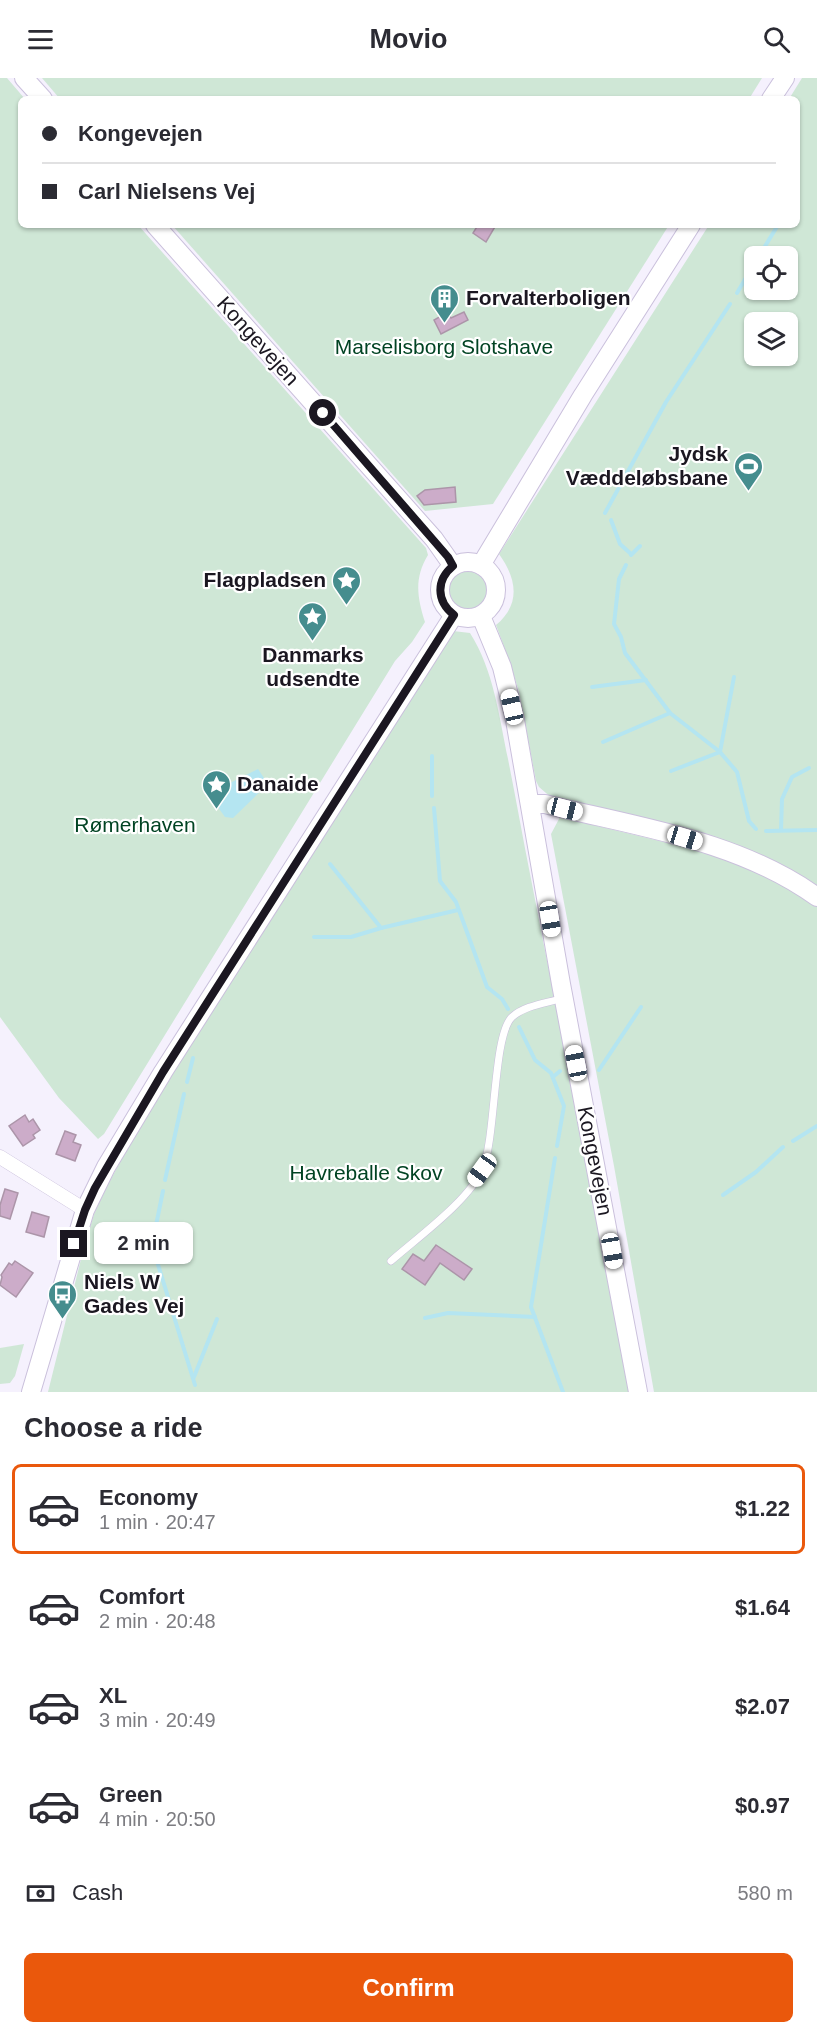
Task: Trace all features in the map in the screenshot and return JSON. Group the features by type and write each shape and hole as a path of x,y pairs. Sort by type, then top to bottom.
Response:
{"street":[{"path":"24,78 40,96"},
{"path":"773,96 785,78"},
{"name":"Kongevejen","path":"158,228 434,539 453,566"},
{"path":"480,565 583,395 689,228"},
{"path":"470,562 480,565 492,575 497,590 492,605 481,616 467,619 454,615 446,608 440,592 443,577 453,566 470,562"},
{"path":"31,1392 85,1210 106,1167 163,1072 454,615"},
{"name":"Kongevejen","path":"481,616 507,685 638,1392"},
{"path":"530,804 555,807 726,850 778,873 817,897"},
{"path":"0,1157 85,1210"}],"lane":[{"path":"391,1261 462,1198 482,1170 489,1149 501,1044 512,1017 526,1009 564,998"}],"green space":[{"name":"Rømerhaven","path":"0,78 7,78 22,96 18,96 18,228 141,228 426,548 428,555 420,572 418,588 425,622 412,642 395,661 104,1134 98,1139 59,1098 0,1017"},
{"path":"42,78 762,78 751,96 57,96"},
{"path":"802,78 817,78 817,888 553,799 539,787 519,692 496,625 510,609 513,600 513,582 499,554 707,228 800,228 800,96 791,96"},
{"name":"Marselisborg Slotshave","path":"175,228 667,228 493,504 425,511"},
{"path":"468,570 476,571 482,576 487,582 487,598 482,604 476,609 468,610 460,609 454,604 449,598 448,590 449,582 454,576 460,571"},
{"name":"Havreballe Skov","path":"453,631 470,633 485,663 495,694 632,1392 48,1392 84,1247 94,1214 107,1186 148,1111"},
{"path":"560,817 718,855 760,870 817,905 817,1392 654,1392 551,834"},
{"path":"24,1344 15,1376 10,1383 0,1384 0,1348"}],"water":[{"path":"258,769 268,784 233,818 225,817 212,799 214,791"}],"building":[{"path":"476,228 494,228 486,242 473,233"},
{"name":"Forvalterboligen","path":"448,312 451,318 464,312 468,320 441,334 434,320"},
{"path":"455,487 456,502 424,505 417,496 425,490"},
{"path":"25,1115 29,1122 33,1119 40,1130 33,1135 35,1138 23,1146 9,1126"},
{"path":"65,1131 76,1135 73,1142 81,1145 75,1161 56,1154"},
{"path":"5,1189 18,1193 10,1219 0,1216 0,1205"},
{"path":"32,1212 49,1217 44,1237 26,1232"},
{"path":"436,1245 472,1269 464,1280 440,1263 425,1285 402,1269 413,1254 424,1261"},
{"path":"15,1261 33,1273 16,1297 0,1285 1,1275 9,1263 12,1265"}],"waterway":[{"path":"765,246 776,228"},
{"path":"737,293 744,281"},
{"path":"605,513 666,402 730,304"},
{"path":"611,520 620,544 631,554"},
{"path":"631,555 640,546"},
{"path":"626,565 619,579 614,624 621,637 625,653 670,713 720,752 737,772 749,821 756,829"},
{"path":"671,771 720,752 734,677"},
{"path":"592,687 646,680"},
{"path":"603,742 670,713"},
{"path":"432,756 432,796"},
{"path":"781,830 782,799 792,777 809,768"},
{"path":"434,808 440,881 456,902 487,987 502,999 508,1009"},
{"path":"766,831 817,830"},
{"path":"330,864 381,928 458,910"},
{"path":"314,937 351,937 381,928"},
{"path":"599,1070 641,1007"},
{"path":"519,1027 535,1060 551,1073 564,1106 557,1146"},
{"path":"187,1082 193,1058"},
{"path":"553,1077 560,1071"},
{"path":"165,1180 184,1094"},
{"path":"793,1141 817,1126"},
{"path":"723,1195 756,1172 783,1147"},
{"path":"555,1158 531,1307 563,1392"},
{"path":"163,1191 152,1245 195,1385"},
{"path":"425,1318 448,1313 535,1317"},
{"path":"194,1377 217,1319"}],"place":[{"name":"Forvalterboligen","path":"445,324"},
{"name":"Jydsk Væddeløbsbane","path":"749,492"},
{"name":"Flagpladsen","path":"347,606"},
{"name":"Danmarks udsendte","path":"313,642"},
{"name":"Danaide","path":"216,810"},
{"name":"Niels W Gades Vej","path":"63,1320"}],"route":[{"path":"74,1244 95,1188 163,1072 454,615 442,602 440,592 443,577 453,566 448,557 323,413"}]}
